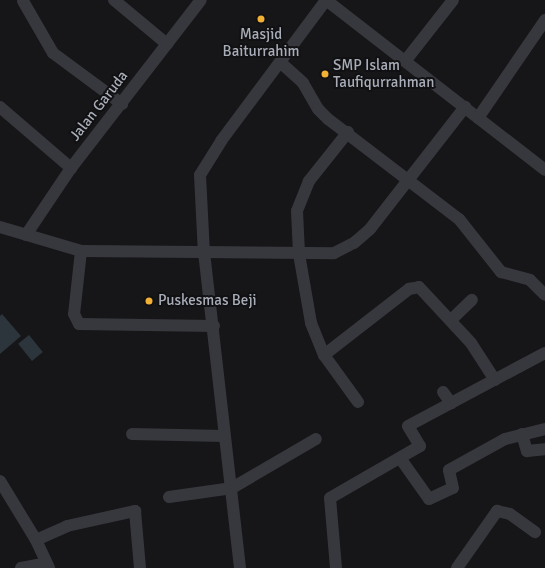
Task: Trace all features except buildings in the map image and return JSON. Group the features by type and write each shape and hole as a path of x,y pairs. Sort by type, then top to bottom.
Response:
{"street":[{"path":"114,0 168,44"},
{"name":"Jalan Garuda","path":"26,235 71,168 201,0"},
{"path":"240,568 232,488 224,436 214,326 204,254 199,197 203,168 326,0 406,60 545,170"},
{"path":"406,60 453,0"},
{"path":"23,2 53,53 122,104"},
{"path":"478,118 545,20"},
{"path":"280,62 303,84 318,109 460,219 501,272 530,280 545,296"},
{"path":"0,107 71,168"},
{"path":"0,227 81,250 204,254 334,253 354,243 370,229 465,107"},
{"path":"348,132 298,200 299,254 311,323 324,355 358,402"},
{"path":"81,250 74,314 79,324 214,326"},
{"path":"324,355 413,287 426,291 451,320 495,380"},
{"path":"451,320 472,300"},
{"path":"336,568 330,498 420,446 408,426 545,353"},
{"path":"443,392 451,403"},
{"path":"400,458 429,499 453,488 449,470 504,439 545,429"},
{"path":"132,434 224,436"},
{"path":"522,434 527,451 545,449"},
{"path":"169,497 232,488 316,439"},
{"path":"0,481 36,540 48,566 21,568"},
{"path":"36,540 67,526 135,511 140,568"},
{"path":"457,568 497,511 510,514 535,532"}],"shaded area":[{"path":"2,314 21,336 0,354 0,316"},
{"path":"29,335 43,352 32,361 18,344"}],"place":[{"name":"Masjid Baiturrahim","path":"261,19"},
{"name":"SMP Islam Taufiqurrahman","path":"325,74"},
{"name":"Puskesmas Beji","path":"149,301"}]}
